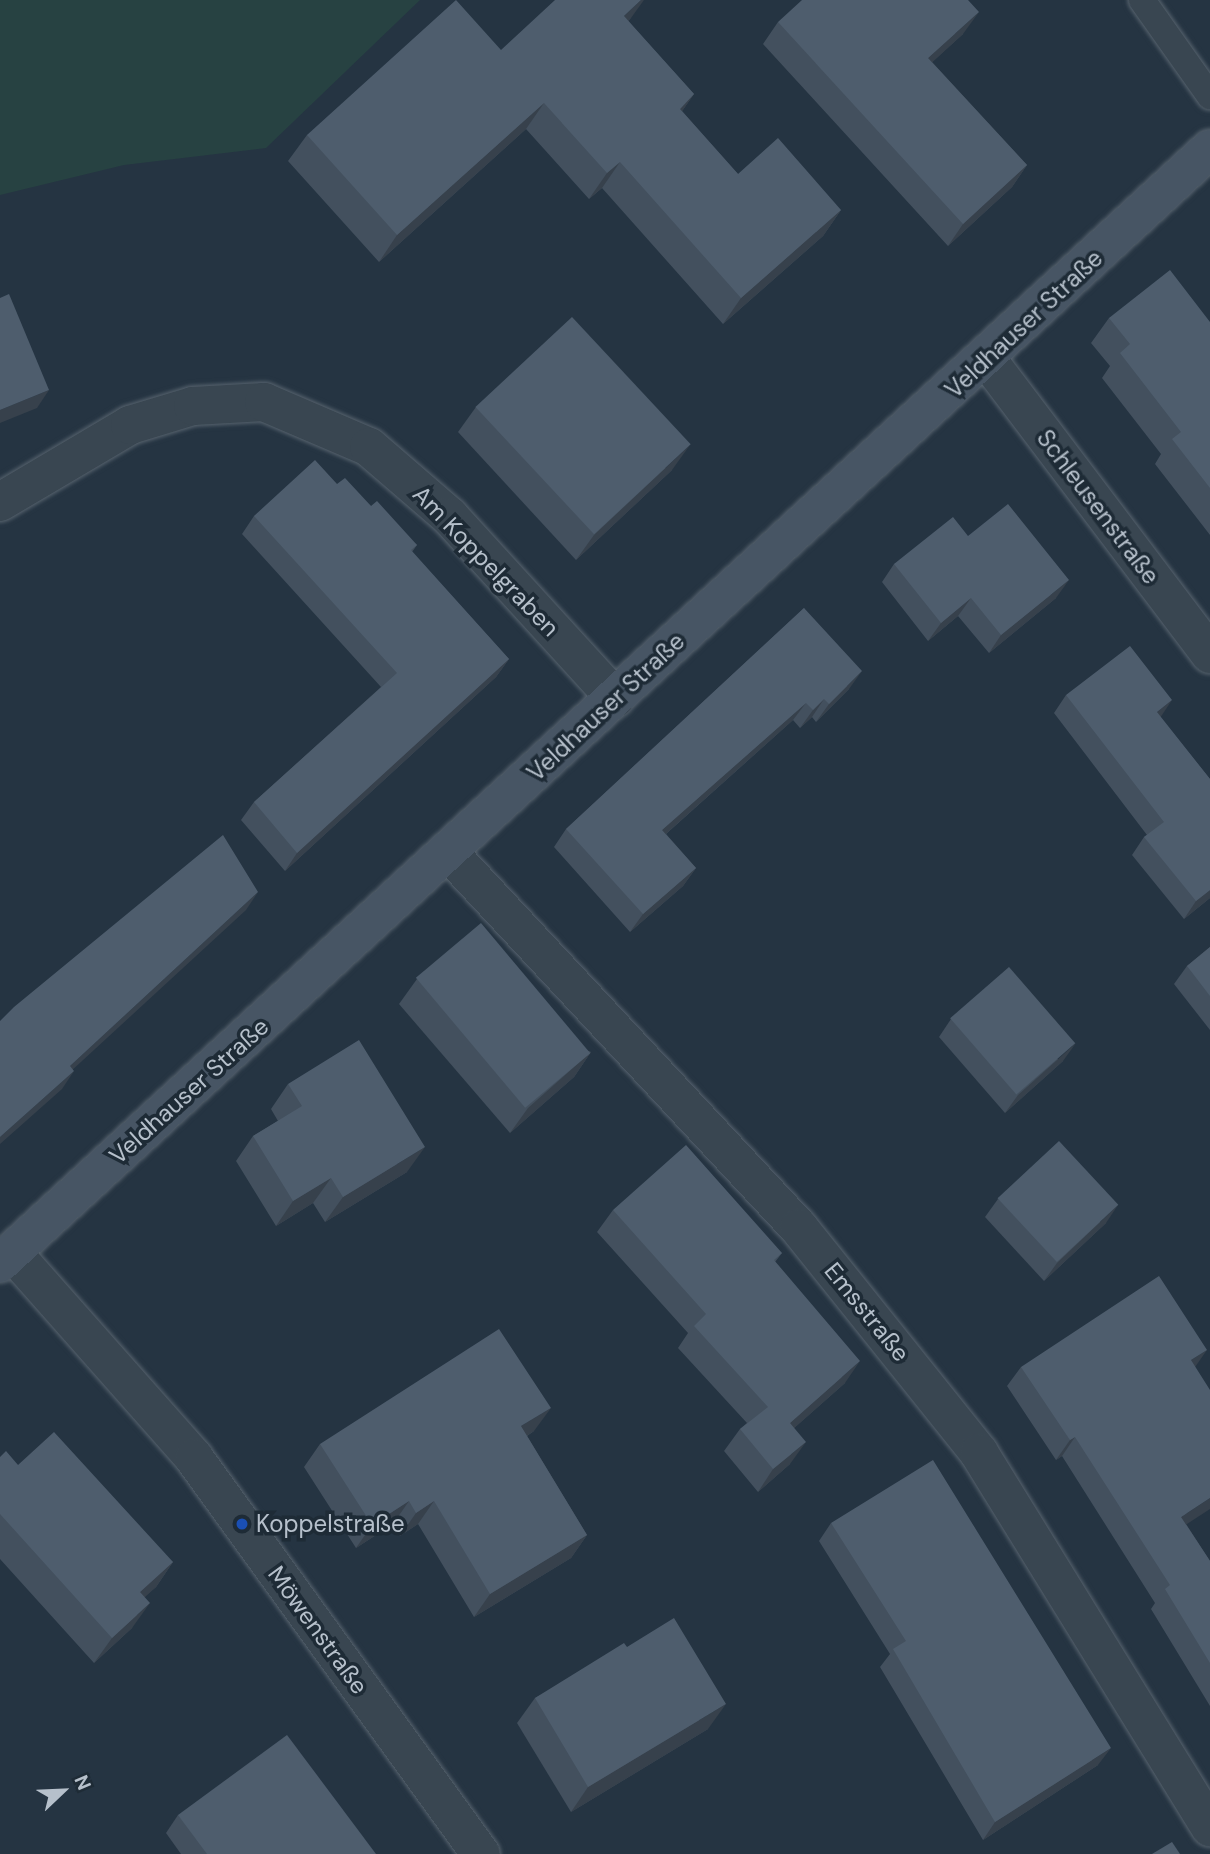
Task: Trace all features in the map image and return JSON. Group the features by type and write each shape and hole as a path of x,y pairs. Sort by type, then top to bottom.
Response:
{"street":[{"name":"Veldhauser Straße","path":"6,1257 450,854 615,698 987,359 1210,149"},
{"name":"Schleusenstraße","path":"987,359 1210,654"},
{"name":"Am Koppelgraben","path":"0,502 130,425 192,406 264,402 369,447 450,517 615,698"},
{"name":"Emsstraße","path":"450,854 799,1228 979,1453 1210,1827"},
{"name":"Möwenstraße","path":"6,1257 194,1458 481,1854"}],"lane":[{"path":"1142,0 1210,96"}],"green space":[{"path":"0,0 420,0 266,148 124,165 0,195"}],"building":[{"path":"456,0 501,50 555,0 641,0 624,16 694,94 680,109 738,174 778,138 841,210 741,298 620,162 607,173 544,103 397,235 307,135"},
{"path":"802,0 968,0 979,12 928,58 1027,165 963,224 778,22"},
{"path":"1170,270 1210,322 1210,488 1172,439 1181,432 1120,353 1130,344 1109,318"},
{"path":"9,294 49,390 0,410 0,298"},
{"path":"572,317 691,444 594,534 475,407"},
{"path":"315,460 337,484 345,478 371,506 377,501 417,545 411,550 509,659 297,853 254,802 397,673 254,516"},
{"path":"1008,504 1069,580 1001,635 971,598 941,623 894,564 953,517 968,536"},
{"path":"804,608 862,671 829,704 824,699 813,710 806,703 662,830 696,868 643,914 566,829"},
{"path":"1130,646 1172,700 1157,712 1210,779 1210,890 1196,901 1144,837 1164,822 1066,695"},
{"path":"223,835 258,892 70,1066 74,1071 0,1137 0,1021"},
{"path":"481,923 590,1053 525,1108 416,978"},
{"path":"1210,947 1210,996 1187,966"},
{"path":"1009,967 1075,1043 1016,1094 950,1018"},
{"path":"359,1040 425,1147 343,1197 331,1178 293,1201 253,1136 302,1106 288,1084"},
{"path":"1059,1141 1118,1205 1057,1262 998,1198"},
{"path":"686,1145 782,1253 774,1260 860,1361 790,1423 806,1442 773,1469 740,1429 768,1407 694,1326 706,1314 613,1210"},
{"path":"1159,1276 1207,1350 1191,1360 1210,1390 1210,1498 1181,1517 1210,1561 1210,1663 1165,1589 1170,1585 1075,1437 1070,1440 1021,1367"},
{"path":"499,1329 551,1408 521,1426 587,1535 490,1594 434,1501 416,1513 409,1501 372,1525 320,1444"},
{"path":"54,1432 173,1562 140,1592 150,1603 112,1638 0,1514 0,1457 6,1451 18,1465"},
{"path":"933,1460 1111,1748 995,1822 893,1649 906,1641 831,1523"},
{"path":"674,1618 726,1704 588,1787 535,1698 624,1643 627,1647"},
{"path":"287,1735 376,1854 207,1854 178,1815"},
{"path":"1172,1842 1180,1854 1152,1854"}],"place":[{"name":"Koppelstraße","path":"242,1524"}]}
